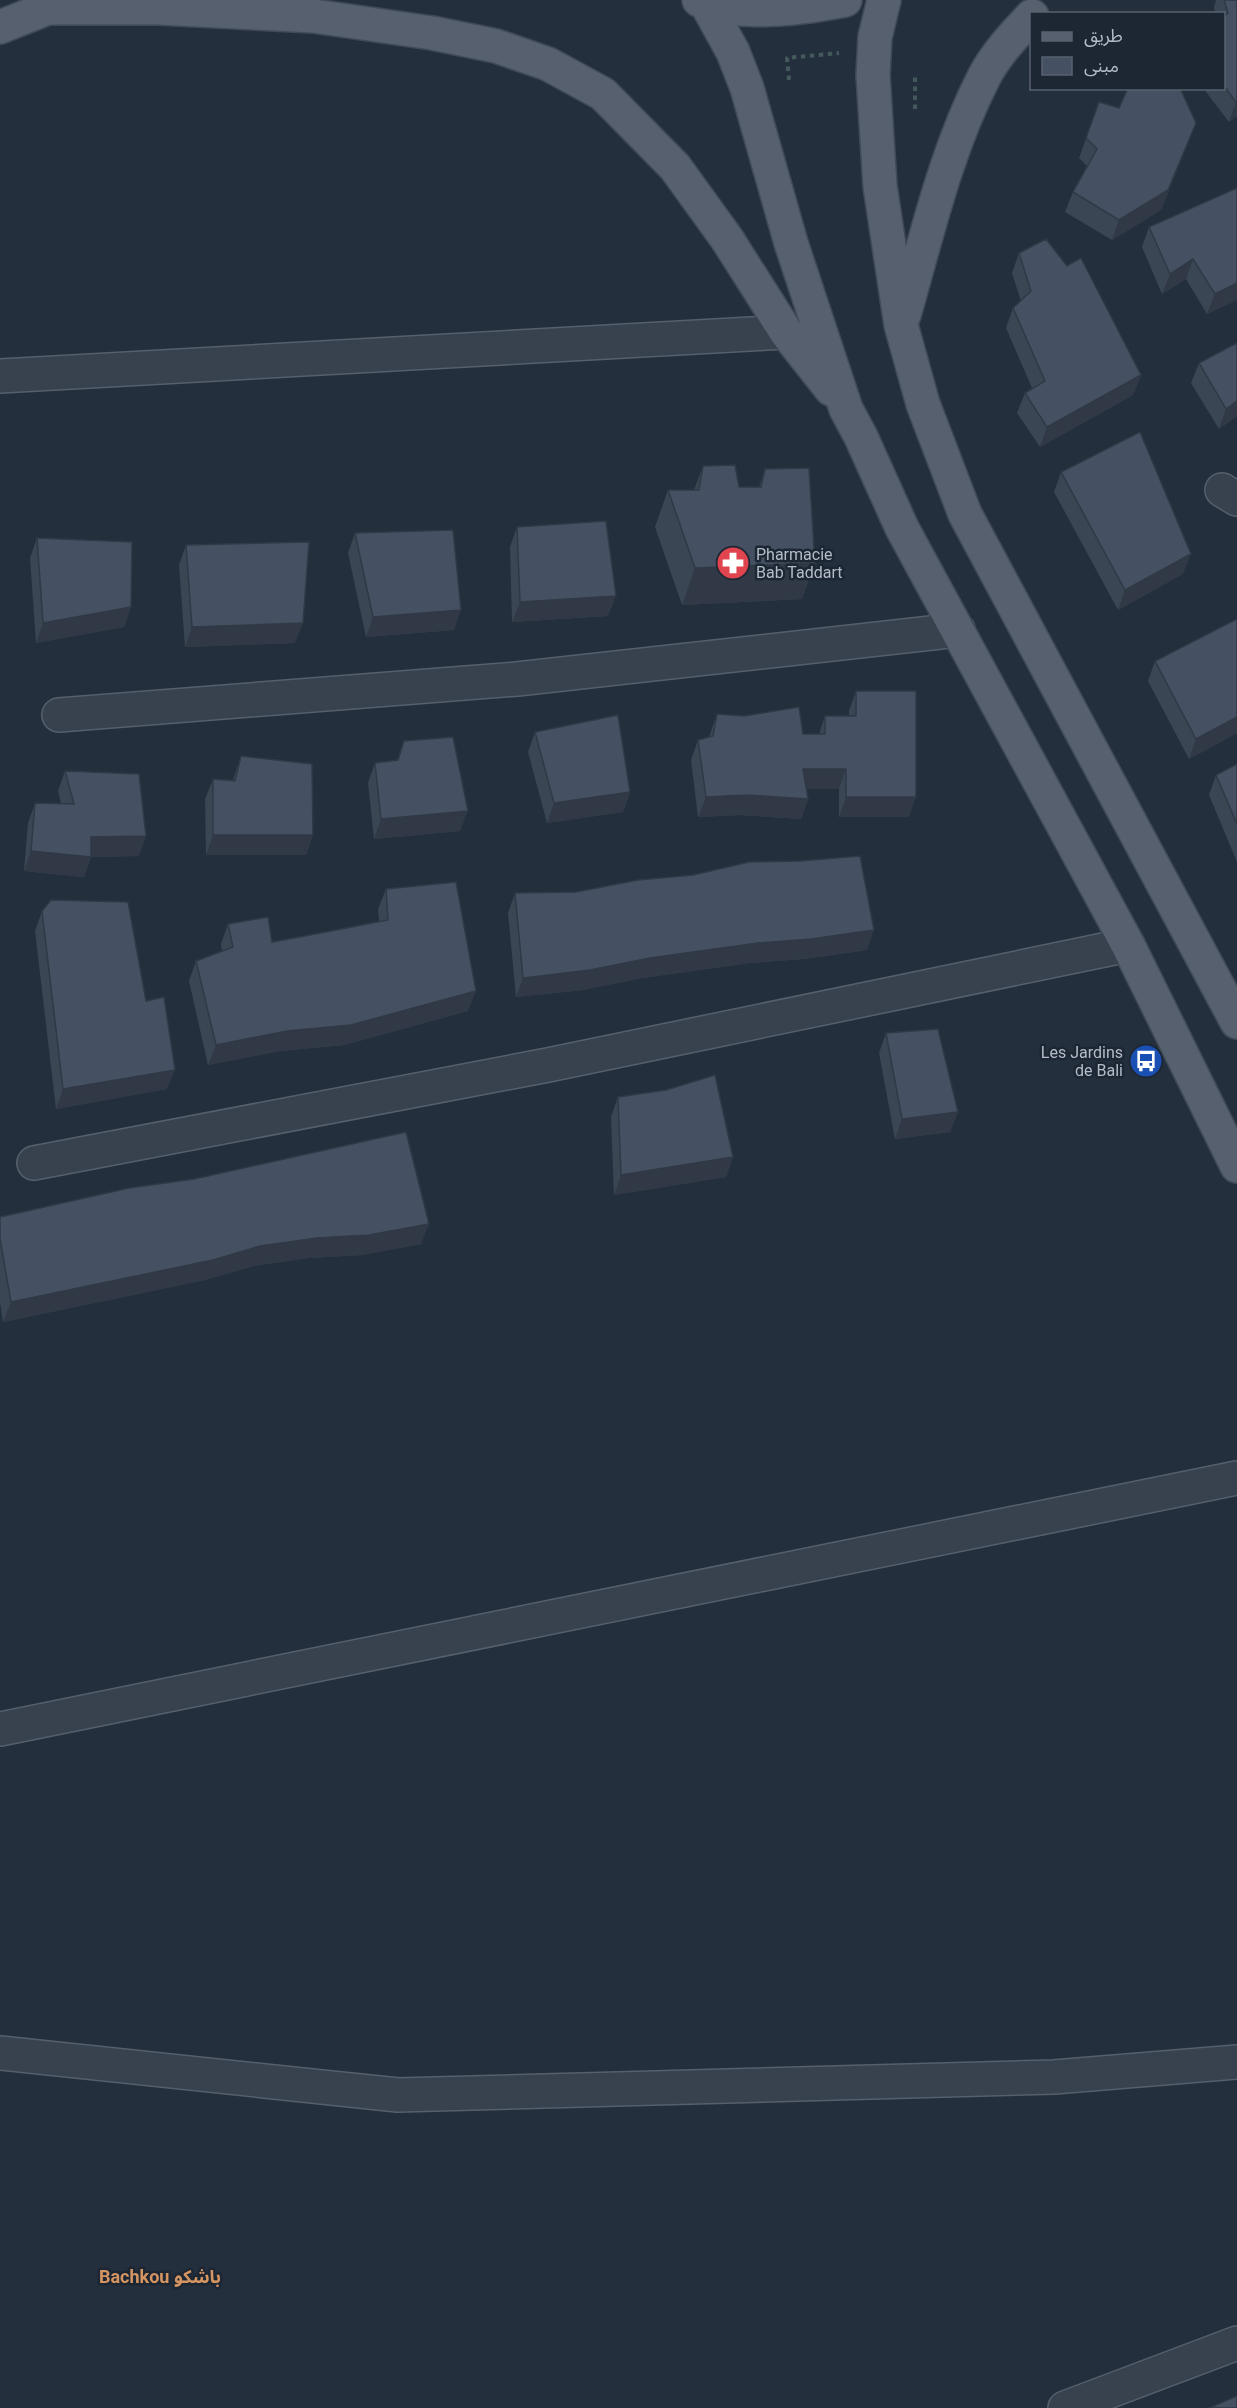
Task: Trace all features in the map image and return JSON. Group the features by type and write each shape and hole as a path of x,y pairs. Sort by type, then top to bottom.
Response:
{"main road":[{"path":"702,1 742,8 778,9 815,6 845,0"},
{"path":"884,0 875,37 873,75 880,186 901,325 923,404 965,514 1237,1022"},
{"path":"1036,12 1048,0"},
{"path":"702,1 733,52 747,88 791,243 846,409 902,528 1128,945 1237,1166"},
{"path":"0,27 58,4 314,16 496,45 548,64 603,94 675,167 727,239 786,332 846,409"},
{"path":"901,325 941,185 968,114 985,75 1008,42 1030,18"}],"street":[{"path":"0,376 786,332"},
{"path":"59,715 517,679 958,630"},
{"path":"34,1163 548,1065 1128,945"},
{"path":"0,1729 1237,1478"},
{"path":"0,2053 398,2096 1054,2077 1237,2062"},
{"path":"1065,2408 1237,2343"}],"path":[{"path":"789,80 787,58 840,53 841,64"}],"building":[{"path":"1224,0 1237,0 1236,102 1225,87 1225,15 1228,13"},
{"path":"1127,90 1181,90 1196,123 1168,190 1119,220 1073,192 1097,149 1086,138 1099,102 1119,108"},
{"path":"1237,188 1237,283 1215,294 1193,259 1170,274 1149,227"},
{"path":"1046,239 1067,266 1081,258 1141,375 1047,427 1025,393 1045,381 1013,308 1031,291 1019,253"},
{"path":"1237,343 1237,401 1226,409 1199,363"},
{"path":"1140,432 1191,554 1125,590 1061,472"},
{"path":"735,465 739,487 761,487 765,469 809,468 815,563 695,568 668,490 699,490 703,466"},
{"path":"606,521 616,596 520,602 517,527"},
{"path":"453,530 461,610 373,617 355,533"},
{"path":"37,538 132,542 131,607 43,623"},
{"path":"309,542 303,623 192,627 186,545"},
{"path":"1237,619 1237,717 1196,739 1155,661"},
{"path":"856,691 916,691 916,797 846,797 846,769 803,769 808,799 747,795 706,797 698,740 713,736 717,714 744,716 799,707 803,734 825,734 825,716 856,716"},
{"path":"618,715 630,792 554,803 535,732"},
{"path":"453,737 468,811 381,819 375,763 398,760 404,741"},
{"path":"241,756 312,764 313,835 213,835 213,779 235,781"},
{"path":"1237,764 1237,824 1216,775"},
{"path":"65,771 139,774 146,836 91,837 91,857 31,851 35,803 74,804"},
{"path":"860,856 874,930 811,939 758,943 650,958 590,970 523,978 515,893 576,892 638,880 693,875 749,862"},
{"path":"456,882 476,991 351,1025 287,1031 216,1045 196,961 233,947 228,924 268,917 272,942 388,920 386,889"},
{"path":"51,900 128,902 146,1001 164,997 175,1070 63,1089 42,911"},
{"path":"938,1029 958,1112 902,1119 886,1033"},
{"path":"715,1075 733,1157 621,1175 618,1097 666,1090"},
{"path":"406,1132 429,1224 369,1235 317,1238 260,1246 213,1260 11,1302 0,1239 0,1217 129,1188 194,1179"},
{"path":"1237,2396 1237,2408 1209,2408"}],"place":[{"name":"Pharmacie Bab Taddart","path":"733,563"},
{"name":"Les Jardins de Bali","path":"1146,1061"}],"district":[{"name":"Bachkou باشكو","path":"160,2277"}]}
